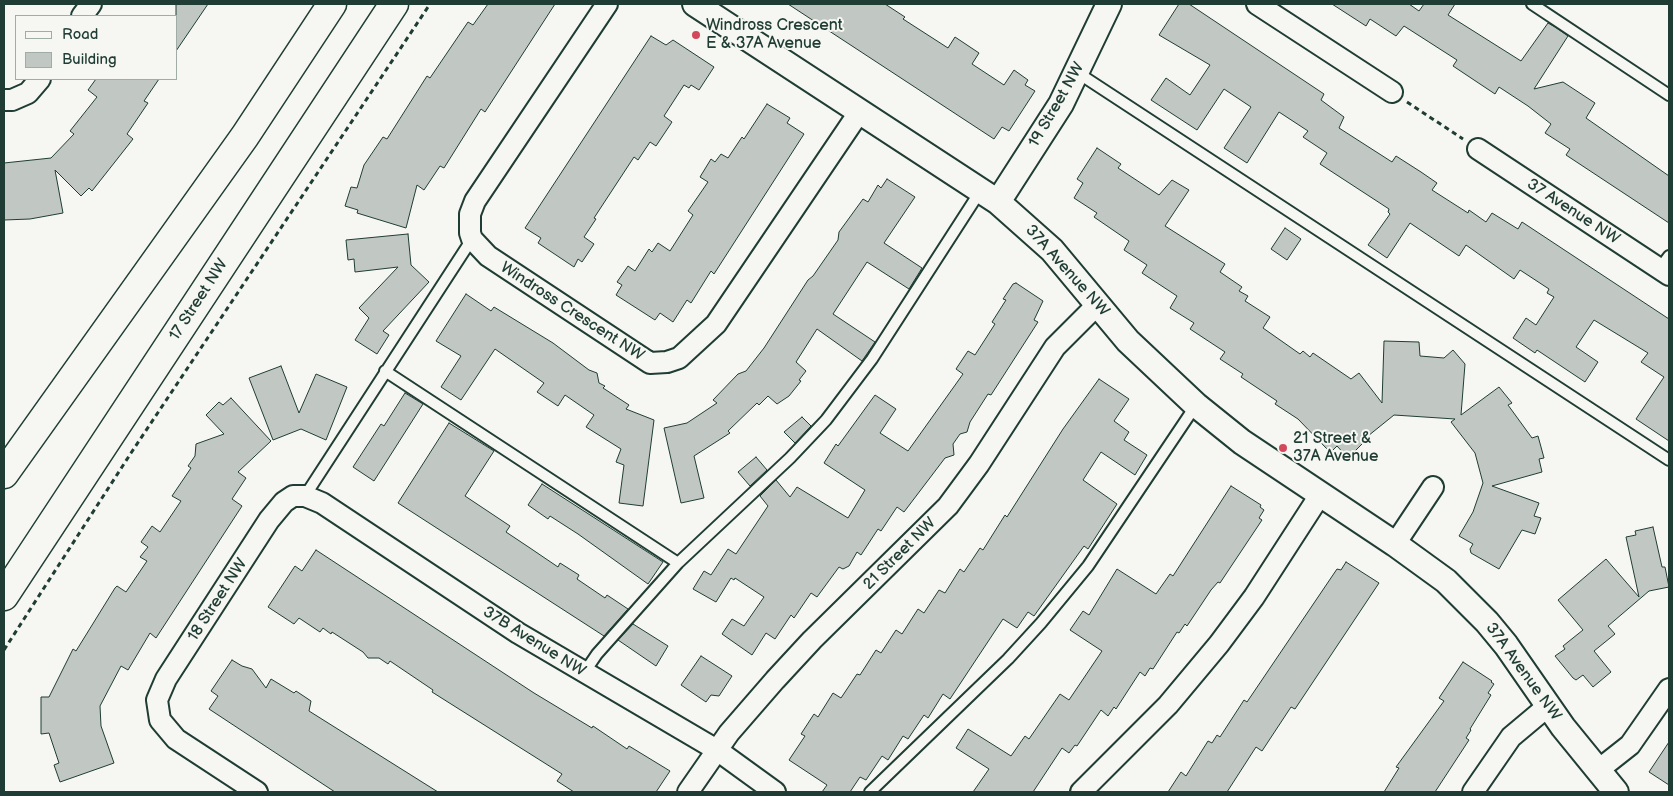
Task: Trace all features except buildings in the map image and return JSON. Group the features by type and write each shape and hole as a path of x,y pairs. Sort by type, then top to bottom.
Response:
{"main road":[{"path":"4,474 245,136 332,4"},
{"name":"17 Street NW","path":"4,596 394,4"}],"street":[{"path":"83,15 90,4"},
{"path":"472,239 469,223 475,201 607,4"},
{"name":"37A Avenue NW","path":"695,4 989,196 1052,250 1128,341 1196,405 1242,442 1395,544 1446,581 1487,622 1525,670 1548,706 1597,771 1616,792"},
{"name":"19 Street NW","path":"989,196 1078,73 1109,4"},
{"path":"1257,4 1392,92"},
{"path":"8,100 28,93 39,80"},
{"name":"Windross Crescent NW","path":"472,239 488,256 639,357 650,363 667,362 679,358 716,324 860,111"},
{"name":"37 Avenue NW","path":"1478,149 1666,266"},
{"name":"21 Street NW","path":"688,792 717,750 755,703 812,640 948,506 979,464 1055,347 1098,304"},
{"path":"1395,544 1433,487"},
{"path":"1081,792 1168,705 1219,644 1254,597 1320,495"},
{"name":"37B Avenue NW","path":"299,496 322,503 518,633 717,750 775,792"},
{"name":"18 Street NW","path":"257,792 176,739 160,720 157,711 157,700 166,679 269,520 278,508 299,496"},
{"path":"1597,771 1630,745 1669,689"},
{"path":"1473,792 1512,737 1548,706"}],"lane":[{"path":"1532,4 1669,95"},
{"path":"1078,73 1669,460"},
{"path":"584,673 597,654 678,563 790,458 826,420 989,196"},
{"path":"299,496 385,371 472,239"},
{"path":"385,371 678,563"},
{"path":"870,792 1008,659 1041,623 1088,566 1196,405"}],"path":[{"path":"4,650 131,453 430,4"},
{"path":"1392,92 1478,149"}],"place":[{"name":"Windross Crescent E & 37A Avenue","path":"696,35"},
{"name":"21 Street & 37A Avenue","path":"1283,448"}]}
